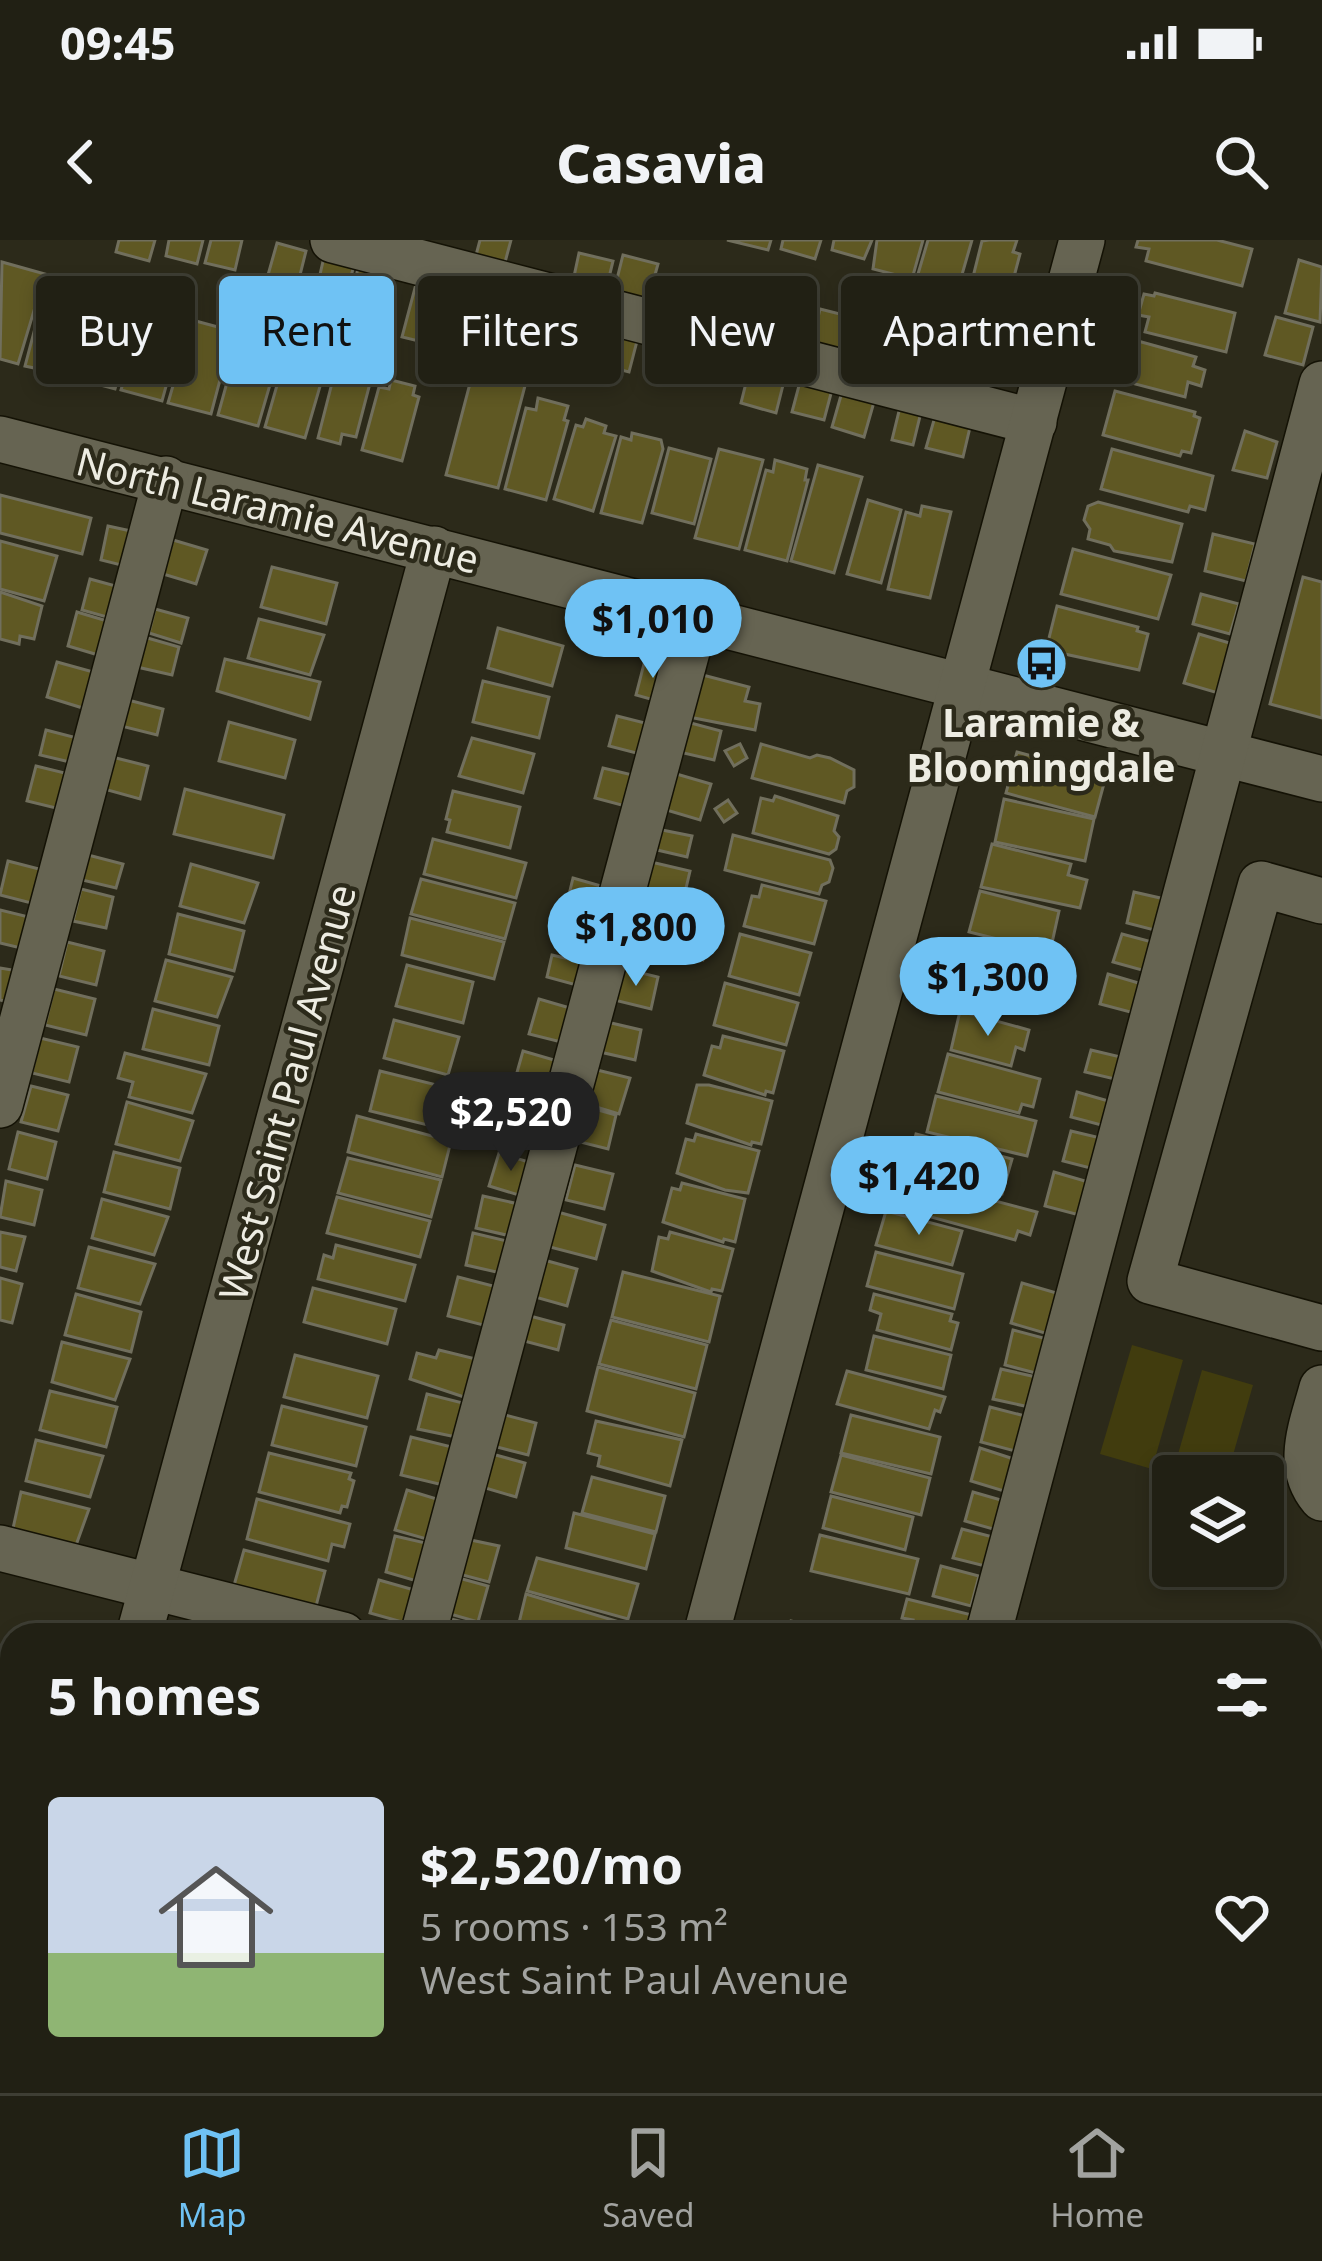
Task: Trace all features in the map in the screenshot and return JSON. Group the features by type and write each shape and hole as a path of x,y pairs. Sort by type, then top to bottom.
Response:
{"street":[{"path":"333,240 1034,422"},
{"path":"709,1623 1082,240"},
{"path":"991,1623 1322,384"},
{"name":"North Laramie Avenue","path":"0,439 1322,778"},
{"path":"0,1105 166,479"},
{"name":"West Saint Paul Avenue","path":"142,1623 434,549"},
{"path":"426,1623 696,618"},
{"path":"1322,901 1261,884 1150,1281 1322,1328"},
{"path":"1322,1388 1307,1445 1309,1483 1322,1498"},
{"path":"0,1548 296,1623"}],"shaded area":[{"path":"1132,1345 1183,1360 1156,1455 1152,1455 1152,1469 1100,1454"},
{"path":"1202,1370 1253,1385 1233,1455 1178,1455"}],"building":[{"path":"119,240 155,240 149,261 116,252"},
{"path":"169,240 203,240 197,264 166,256"},
{"path":"211,240 242,240 235,270 205,263"},
{"path":"480,240 511,240 504,266 475,259"},
{"path":"727,240 771,240 768,250"},
{"path":"783,240 821,240 815,259 781,249"},
{"path":"834,240 872,240 864,259 832,250"},
{"path":"877,240 923,240 913,276 873,269"},
{"path":"928,240 972,240 962,276 918,274"},
{"path":"1017,240 1013,252 1020,254 1014,276 973,276 982,241"},
{"path":"1138,240 1217,240 1252,249 1242,286 1146,261 1149,249 1136,247"},
{"path":"277,243 306,251 300,276 268,275"},
{"path":"579,253 613,261 609,276 574,276"},
{"path":"623,255 658,264 655,276 645,276 645,303 621,297 618,276"},
{"path":"324,257 354,265 351,276 320,276"},
{"path":"1299,260 1322,267 1320,322 1285,313"},
{"path":"2,262 45,274 36,276 36,304 18,364 0,359"},
{"path":"358,268 391,276 356,276"},
{"path":"416,284 418,284 418,341 402,337"},
{"path":"1144,294 1235,313 1226,352 1145,332 1149,317 1138,315"},
{"path":"820,309 841,314 841,351 817,345"},
{"path":"1276,317 1313,327 1303,365 1265,355"},
{"path":"195,321 219,327 219,384 211,414 168,403 173,384 195,384"},
{"path":"36,324 36,368 25,366"},
{"path":"621,337 637,341 629,372 621,370"},
{"path":"1138,341 1196,357 1193,366 1205,370 1201,386 1188,382 1185,397 1135,384"},
{"path":"394,381 415,386 413,395 419,397 402,461 362,450 379,387 389,389"},
{"path":"123,384 167,384 162,401 121,390"},
{"path":"227,384 270,384 258,426 218,415"},
{"path":"277,384 321,384 305,438 265,427"},
{"path":"332,384 370,384 356,437 342,434 340,444 318,438"},
{"path":"470,384 525,384 498,488 446,475"},
{"path":"746,384 783,384 776,413 741,403"},
{"path":"799,384 833,386 824,420 792,412"},
{"path":"956,384 984,384 982,391"},
{"path":"1115,391 1195,412 1200,418 1191,453 1182,451 1180,456 1103,435"},
{"path":"842,392 874,402 864,437 832,427"},
{"path":"538,398 568,406 546,500 505,489 526,408 536,410"},
{"path":"900,407 921,412 913,445 892,440"},
{"path":"936,413 971,423 963,457 926,448"},
{"path":"586,419 606,426 604,433 616,436 593,511 554,499 576,425 583,427"},
{"path":"1245,431 1277,442 1267,478 1233,470"},
{"path":"632,433 661,440 663,449 642,523 601,513 621,437 631,440"},
{"path":"669,448 711,459 694,524 652,513"},
{"path":"719,449 763,460 739,549 695,538"},
{"path":"1112,449 1213,476 1205,510 1190,506 1188,512 1101,489"},
{"path":"775,460 807,469 787,561 745,550 766,470 773,472"},
{"path":"818,465 862,477 834,573 791,561"},
{"path":"0,495 91,518 82,554 0,533"},
{"path":"868,500 901,510 881,583 847,574"},
{"path":"1098,502 1182,524 1172,562 1114,551 1110,545 1088,539 1090,529 1084,520 1088,506"},
{"path":"922,506 951,512 930,598 888,589 906,512 920,516"},
{"path":"108,526 140,533 133,568 101,560"},
{"path":"1213,534 1255,544 1246,581 1205,571"},
{"path":"173,540 207,550 196,584 163,574"},
{"path":"0,541 57,556 44,601 0,589"},
{"path":"1073,549 1171,575 1158,619 1061,594"},
{"path":"272,567 337,583 326,624 261,607"},
{"path":"1303,577 1322,582 1322,718 1270,704"},
{"path":"90,579 123,588 114,619 82,610"},
{"path":"0,592 42,606 34,639 20,636 19,644 0,639"},
{"path":"1201,594 1239,604 1230,634 1193,624"},
{"path":"1057,606 1138,627 1137,631 1148,634 1139,670 1046,650"},
{"path":"155,609 188,618 181,643 149,633"},
{"path":"77,612 114,623 105,657 68,646"},
{"path":"259,619 324,635 310,675 248,658"},
{"path":"498,628 563,646 552,686 488,668"},
{"path":"1199,634 1233,644 1218,693 1184,683"},
{"path":"144,637 179,647 172,675 137,667"},
{"path":"225,659 320,682 310,719 217,691"},
{"path":"645,660 670,667 661,702 636,695"},
{"path":"57,662 97,673 86,709 47,697"},
{"path":"695,673 749,687 745,701 760,704 755,730 684,716"},
{"path":"483,681 549,697 539,738 473,722"},
{"path":"128,700 163,709 157,735 121,726"},
{"path":"617,716 653,725 644,755 609,746"},
{"path":"229,722 295,740 285,778 219,761"},
{"path":"687,722 721,731 714,760 679,752"},
{"path":"46,730 81,739 74,763 40,755"},
{"path":"472,738 534,754 523,793 459,776"},
{"path":"740,744 747,758 734,766 725,751"},
{"path":"761,744 810,758 830,758 854,770 854,787 847,791 844,803 752,778"},
{"path":"1017,752 1106,776 1095,817 1006,793"},
{"path":"112,757 148,766 140,799 104,789"},
{"path":"36,766 69,774 60,809 27,801"},
{"path":"603,768 637,776 629,807 595,798"},
{"path":"673,773 711,784 700,820 663,809"},
{"path":"185,789 284,815 273,858 174,834"},
{"path":"453,791 520,807 510,848 447,832"},
{"path":"775,796 838,816 836,849 829,854 753,833 761,798 773,801"},
{"path":"1004,799 1094,819 1085,861 995,842"},
{"path":"728,800 737,813 724,822 715,809"},
{"path":"657,829 692,836 687,857 653,849"},
{"path":"733,835 830,860 829,882 819,894 725,870"},
{"path":"433,839 526,863 516,898 424,874"},
{"path":"992,844 1071,864 1068,875 1087,880 1080,908 981,887"},
{"path":"88,855 123,864 116,888 82,880"},
{"path":"8,861 47,871 39,905 0,895"},
{"path":"651,862 690,871 683,901 645,892"},
{"path":"191,864 258,883 244,923 180,906"},
{"path":"573,878 608,888 601,913 567,903"},
{"path":"421,879 515,903 505,939 411,914"},
{"path":"762,885 826,901 814,944 744,926 752,896 759,897"},
{"path":"81,889 113,897 106,928 73,921"},
{"path":"980,891 1059,911 1050,952 969,932"},
{"path":"1134,892 1169,900 1162,932 1127,923"},
{"path":"0,910 33,918 25,949 0,943"},
{"path":"178,914 244,931 234,971 169,954"},
{"path":"563,917 595,925 589,949 557,941"},
{"path":"410,918 504,942 494,979 402,955"},
{"path":"740,934 811,953 799,995 729,976"},
{"path":"1122,934 1156,943 1149,972 1113,962"},
{"path":"691,936 709,941 703,960 686,955"},
{"path":"974,940 1069,965 1060,1000 971,978 966,971"},
{"path":"67,942 104,951 96,985 59,976"},
{"path":"552,955 586,963 580,986 547,977"},
{"path":"166,960 232,977 217,1017 155,1001"},
{"path":"407,965 473,982 463,1023 396,1006"},
{"path":"0,968 18,971 12,1003 0,1000"},
{"path":"621,968 658,977 651,1009 614,1000"},
{"path":"1108,974 1142,984 1134,1013 1100,1004"},
{"path":"725,983 798,1003 786,1045 714,1025"},
{"path":"54,989 95,999 86,1035 45,1025"},
{"path":"539,999 577,1010 569,1044 529,1034"},
{"path":"153,1009 219,1026 209,1065 143,1049"},
{"path":"960,1011 1029,1030 1024,1050 1016,1047 1011,1066 951,1050"},
{"path":"394,1020 459,1037 448,1075 384,1058"},
{"path":"607,1022 641,1030 635,1060 600,1052"},
{"path":"723,1036 784,1051 773,1093 766,1091 765,1095 704,1075 712,1046 720,1048"},
{"path":"40,1038 78,1047 69,1082 32,1073"},
{"path":"1091,1050 1125,1058 1119,1080 1085,1072"},
{"path":"523,1051 561,1062 553,1093 514,1083"},
{"path":"125,1053 206,1074 192,1113 129,1097 133,1082 118,1078"},
{"path":"948,1054 1040,1079 1033,1107 1022,1104 1019,1113 938,1092"},
{"path":"593,1069 630,1078 619,1114 583,1103"},
{"path":"380,1071 445,1087 436,1127 370,1111"},
{"path":"697,1085 772,1101 761,1144 751,1145 687,1123"},
{"path":"31,1086 68,1095 58,1131 21,1122"},
{"path":"1077,1092 1112,1102 1105,1126 1071,1117"},
{"path":"936,1096 1036,1121 1027,1156 927,1132"},
{"path":"494,1099 548,1113 539,1151 484,1136"},
{"path":"127,1102 193,1121 180,1161 116,1144"},
{"path":"584,1106 616,1115 608,1149 576,1141"},
{"path":"357,1116 451,1141 442,1177 348,1152"},
{"path":"1071,1131 1105,1139 1098,1170 1063,1161"},
{"path":"18,1132 56,1142 47,1179 9,1169"},
{"path":"696,1134 759,1151 748,1193 677,1173 686,1139 694,1141"},
{"path":"916,1134 1012,1159 1002,1194 907,1169"},
{"path":"114,1152 180,1168 170,1209 104,1192"},
{"path":"499,1153 532,1163 522,1196 489,1186"},
{"path":"348,1158 441,1180 431,1217 338,1193"},
{"path":"575,1165 613,1174 604,1209 566,1200"},
{"path":"1054,1172 1092,1183 1083,1216 1045,1206"},
{"path":"6,1181 42,1190 34,1225 0,1217"},
{"path":"682,1183 745,1199 735,1242 663,1222 672,1188 680,1190"},
{"path":"931,1184 1037,1212 1030,1235 1018,1231 1015,1240 909,1211 912,1199 927,1201"},
{"path":"483,1196 523,1205 515,1237 476,1228"},
{"path":"337,1197 430,1221 420,1257 327,1233"},
{"path":"102,1199 168,1217 154,1255 92,1238"},
{"path":"554,1211 605,1225 596,1259 546,1246"},
{"path":"886,1211 962,1231 952,1265 876,1245"},
{"path":"0,1232 25,1237 16,1271 0,1267"},
{"path":"670,1232 733,1249 722,1291 711,1292 652,1271 659,1237 668,1239"},
{"path":"473,1233 511,1242 505,1274 466,1265"},
{"path":"336,1245 415,1265 405,1301 318,1279 324,1255 333,1258"},
{"path":"89,1247 155,1264 140,1304 78,1288"},
{"path":"876,1252 963,1274 954,1309 867,1286"},
{"path":"544,1260 577,1269 567,1306 535,1297"},
{"path":"623,1272 720,1296 709,1342 612,1317"},
{"path":"458,1277 501,1288 491,1327 448,1316"},
{"path":"0,1278 22,1284 12,1323 0,1320"},
{"path":"1022,1283 1060,1294 1048,1334 1011,1323"},
{"path":"313,1288 396,1309 387,1344 304,1322"},
{"path":"76,1294 141,1312 131,1352 65,1335"},
{"path":"874,1294 952,1314 950,1321 958,1323 951,1350 877,1330 881,1314 870,1310"},
{"path":"530,1316 564,1325 558,1350 524,1341"},
{"path":"611,1320 707,1345 696,1389 599,1364"},
{"path":"1013,1330 1051,1340 1043,1375 1005,1365"},
{"path":"874,1336 951,1355 943,1389 866,1370"},
{"path":"62,1342 130,1359 115,1400 52,1382"},
{"path":"439,1350 476,1359 467,1398 410,1379 417,1353 436,1358"},
{"path":"295,1355 378,1376 367,1418 284,1397"},
{"path":"598,1367 695,1393 684,1437 587,1411"},
{"path":"1001,1369 1036,1377 1029,1407 993,1399"},
{"path":"847,1371 945,1397 940,1412 935,1410 929,1429 837,1404"},
{"path":"50,1391 117,1407 106,1447 40,1430"},
{"path":"427,1394 463,1403 456,1437 418,1429"},
{"path":"282,1406 366,1427 356,1466 272,1445"},
{"path":"990,1407 1029,1417 1019,1452 981,1442"},
{"path":"501,1414 536,1423 528,1455 493,1446"},
{"path":"851,1415 940,1437 931,1474 841,1453"},
{"path":"596,1421 682,1440 670,1486 598,1466 600,1456 588,1453"},
{"path":"411,1437 452,1447 443,1485 401,1475"},
{"path":"36,1440 103,1456 90,1497 26,1481"},
{"path":"980,1448 1017,1460 1007,1492 971,1481"},
{"path":"269,1453 351,1473 349,1479 354,1481 347,1507 342,1506 340,1513 259,1492"},
{"path":"492,1454 525,1463 516,1497 482,1487"},
{"path":"841,1455 930,1478 921,1515 831,1492"},
{"path":"592,1477 665,1496 656,1532 582,1513"},
{"path":"407,1490 440,1500 430,1540 395,1530"},
{"path":"21,1492 89,1509 75,1548 12,1533"},
{"path":"973,1492 1008,1502 1000,1531 965,1521"},
{"path":"831,1496 913,1517 905,1550 823,1528"},
{"path":"257,1499 350,1524 344,1547 332,1544 328,1561 247,1539"},
{"path":"574,1513 655,1534 646,1569 566,1548"},
{"path":"962,1529 997,1538 989,1567 953,1558"},
{"path":"820,1535 918,1559 909,1594 811,1571"},
{"path":"395,1536 430,1544 420,1582 386,1572"},
{"path":"466,1539 499,1546 489,1582 455,1573"},
{"path":"244,1550 325,1571 315,1610 233,1589"},
{"path":"537,1558 638,1584 628,1619 527,1591"},
{"path":"941,1566 979,1576 971,1606 933,1596"},
{"path":"455,1577 488,1586 478,1622 443,1612"},
{"path":"379,1580 418,1591 409,1623 370,1613"},
{"path":"526,1594 623,1623 519,1623"},
{"path":"907,1599 976,1616 974,1623 912,1623 902,1618"}],"place":[{"name":"Laramie & Bloomingdale","path":"1041,664"}]}
